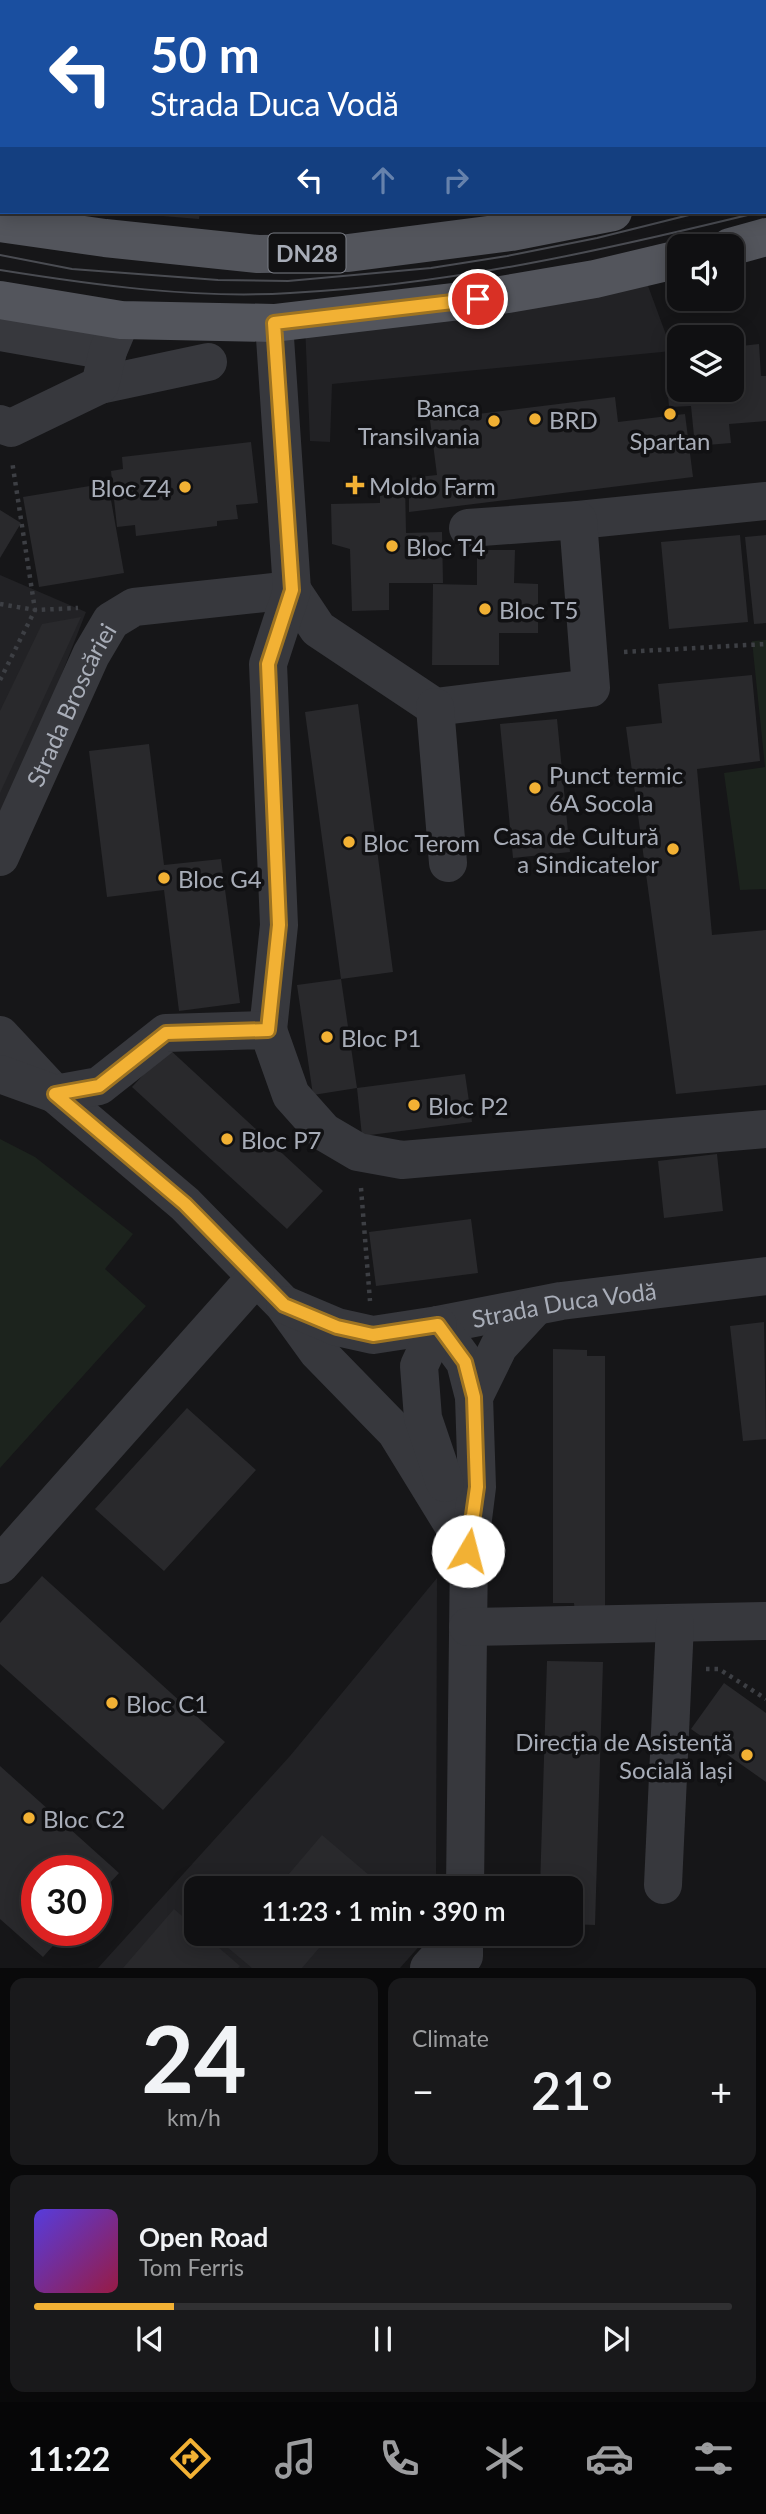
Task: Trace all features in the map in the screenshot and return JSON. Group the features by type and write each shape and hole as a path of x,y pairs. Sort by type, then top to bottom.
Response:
{"main road":[{"name":"DN28","path":"0,223 105,238 258,254 348,253 511,232 603,214"},
{"path":"744,243 766,237"},
{"path":"0,300 110,352 274,323 478,299 595,279 667,262"}],"street":[{"path":"274,323 292,590 268,664 279,925 268,1030 291,1095 324,1132 358,1152 402,1160 765,1138"},
{"path":"0,332 110,352 208,362"},
{"path":"5,426 110,352"},
{"path":"468,528 578,520 766,500"},
{"path":"292,590 318,629 436,706 591,688 578,520"},
{"name":"Strada Broscăriei","path":"0,857 91,655 111,621 134,607 292,590"},
{"path":"436,706 448,863"},
{"path":"0,1074 55,1094 99,1086 166,1033 268,1030"},
{"path":"0,1035 55,1094 185,1204 284,1305 318,1352 396,1432 468,1551"},
{"name":"Strada Duca Vodă","path":"284,1305 337,1327 373,1335 561,1301 766,1276"},
{"path":"0,1565 256,1277"},
{"path":"474,1397 499,1346 535,1307"},
{"path":"465,1876 468,1551 477,1487 474,1397 465,1362 438,1325 419,1366 423,1418 468,1551"},
{"path":"468,1627 766,1621"},
{"path":"663,1885 675,1624"},
{"path":"429,1968 440,1956 464,1952"}],"path":[{"path":"0,680 35,610 5,426"},
{"path":"0,604 35,610 134,607"},
{"path":"588,654 766,644"},
{"path":"358,1152 373,1335"},
{"path":"675,1667 719,1669 766,1699"}],"shaded area":[{"path":"644,275 667,337 667,351 332,384 330,442 310,441 305,325"},
{"path":"0,575 86,612 0,832"},
{"path":"766,640 766,889 740,890 724,773 765,767 752,641"},
{"path":"0,1139 35,1157 133,1234 105,1269 146,1306 0,1468"},
{"path":"437,1578 436,1876 184,1876 184,1946 419,1946 400,1968 98,1968 290,1756"}],"building":[{"path":"151,214 200,214 199,219"},
{"path":"759,344 761,376 766,376 766,421 729,424 731,443 695,446 691,406 669,407 669,402 744,402 744,346"},
{"path":"615,397 618,422 685,414 693,477 409,512 409,478 437,475 430,420"},
{"name":"Bloc Z4","path":"251,442 258,503 236,505 238,519 217,521 217,526 136,536 135,525 117,527 111,471 123,469 122,457"},
{"path":"108,483 124,573 39,587 23,497"},
{"name":"Bloc T4","path":"380,483 405,483 406,533 442,532 443,583 389,583 389,610 352,611 350,549 332,544 331,504 380,503"},
{"path":"0,510 21,523 0,558"},
{"path":"740,535 748,622 669,629 661,542"},
{"path":"766,535 766,623 754,624 745,537"},
{"name":"Bloc T5","path":"477,550 515,550 514,583 538,584 538,633 499,633 499,665 432,665 433,584 477,585"},
{"path":"81,617 0,793 0,711 42,624"},
{"name":"Casa de Cultură a Sindicatelor","path":"752,675 760,761 697,769 712,935 766,930 766,1085 676,1094 626,727 662,723 658,684"},
{"name":"Bloc Terom","path":"358,704 393,972 341,979 305,712"},
{"name":"Punct termic 6A Socola","path":"557,719 570,852 513,858 500,724"},
{"name":"Bloc G4","path":"149,744 164,865 221,859 240,1003 179,1011 164,890 107,897 89,751"},
{"name":"Bloc P1","path":"341,979 357,1088 313,1095 297,985"},
{"name":"Bloc P7","path":"168,1048 323,1191 287,1229 132,1087"},
{"name":"Bloc P2","path":"465,1074 472,1122 362,1136 357,1088"},
{"path":"717,1154 723,1211 664,1218 658,1161"},
{"path":"471,1219 478,1273 376,1286 369,1232"},
{"path":"764,1322 766,1439 743,1441 730,1326"},
{"path":"553,1349 587,1350 587,1356 605,1356 605,1614 575,1613 574,1603 553,1603"},
{"path":"187,1408 256,1470 164,1571 95,1509"},
{"name":"Bloc C1","path":"42,1576 225,1742 163,1810 0,1664 0,1623"},
{"path":"547,1661 603,1662 595,1925 583,1925 583,1876 540,1876"},
{"name":"Direcția de Asistență Socială Iași","path":"724,1683 766,1713 766,1782 691,1729"},
{"name":"Bloc C2","path":"0,1766 99,1855 21,1855 21,1938 0,1919"},
{"path":"322,1835 370,1876 287,1876"},
{"name":"Bloc C2","path":"112,1867 119,1873 112,1881"},
{"path":"174,1909 184,1918 184,1946 217,1946 240,1966 238,1968 123,1968"},
{"name":"Bloc C2","path":"31,1946 53,1946 43,1957"},
{"path":"321,1946 302,1968 252,1968 227,1947"}],"tram line":[{"path":"0,255 72,269 218,280 288,281 431,268 507,256 597,238 693,214"},
{"path":"0,270 181,292 254,294 350,289 527,264 752,214"}],"place":[{"name":"Spartan","path":"670,414"},
{"name":"BRD","path":"535,419"},
{"name":"Banca Transilvania","path":"494,421"},
{"name":"Moldo Farm","path":"355,485"},
{"name":"Bloc Z4","path":"185,487"},
{"name":"Bloc T4","path":"392,546"},
{"name":"Bloc T5","path":"485,609"},
{"name":"Punct termic 6A Socola","path":"535,788"},
{"name":"Bloc Terom","path":"349,842"},
{"name":"Casa de Cultură a Sindicatelor","path":"673,849"},
{"name":"Bloc G4","path":"164,878"},
{"name":"Bloc P1","path":"327,1037"},
{"name":"Bloc P2","path":"414,1105"},
{"name":"Bloc P7","path":"227,1139"},
{"name":"Bloc C1","path":"112,1703"},
{"name":"Direcția de Asistență Socială Iași","path":"747,1755"},
{"name":"Bloc C2","path":"29,1818"}],"route":[{"path":"468,1551 477,1487 474,1397 465,1362 438,1325 373,1335 337,1327 284,1305 185,1204 55,1094 99,1086 166,1033 268,1030 279,925 268,664 292,590 274,323 478,299"}]}
